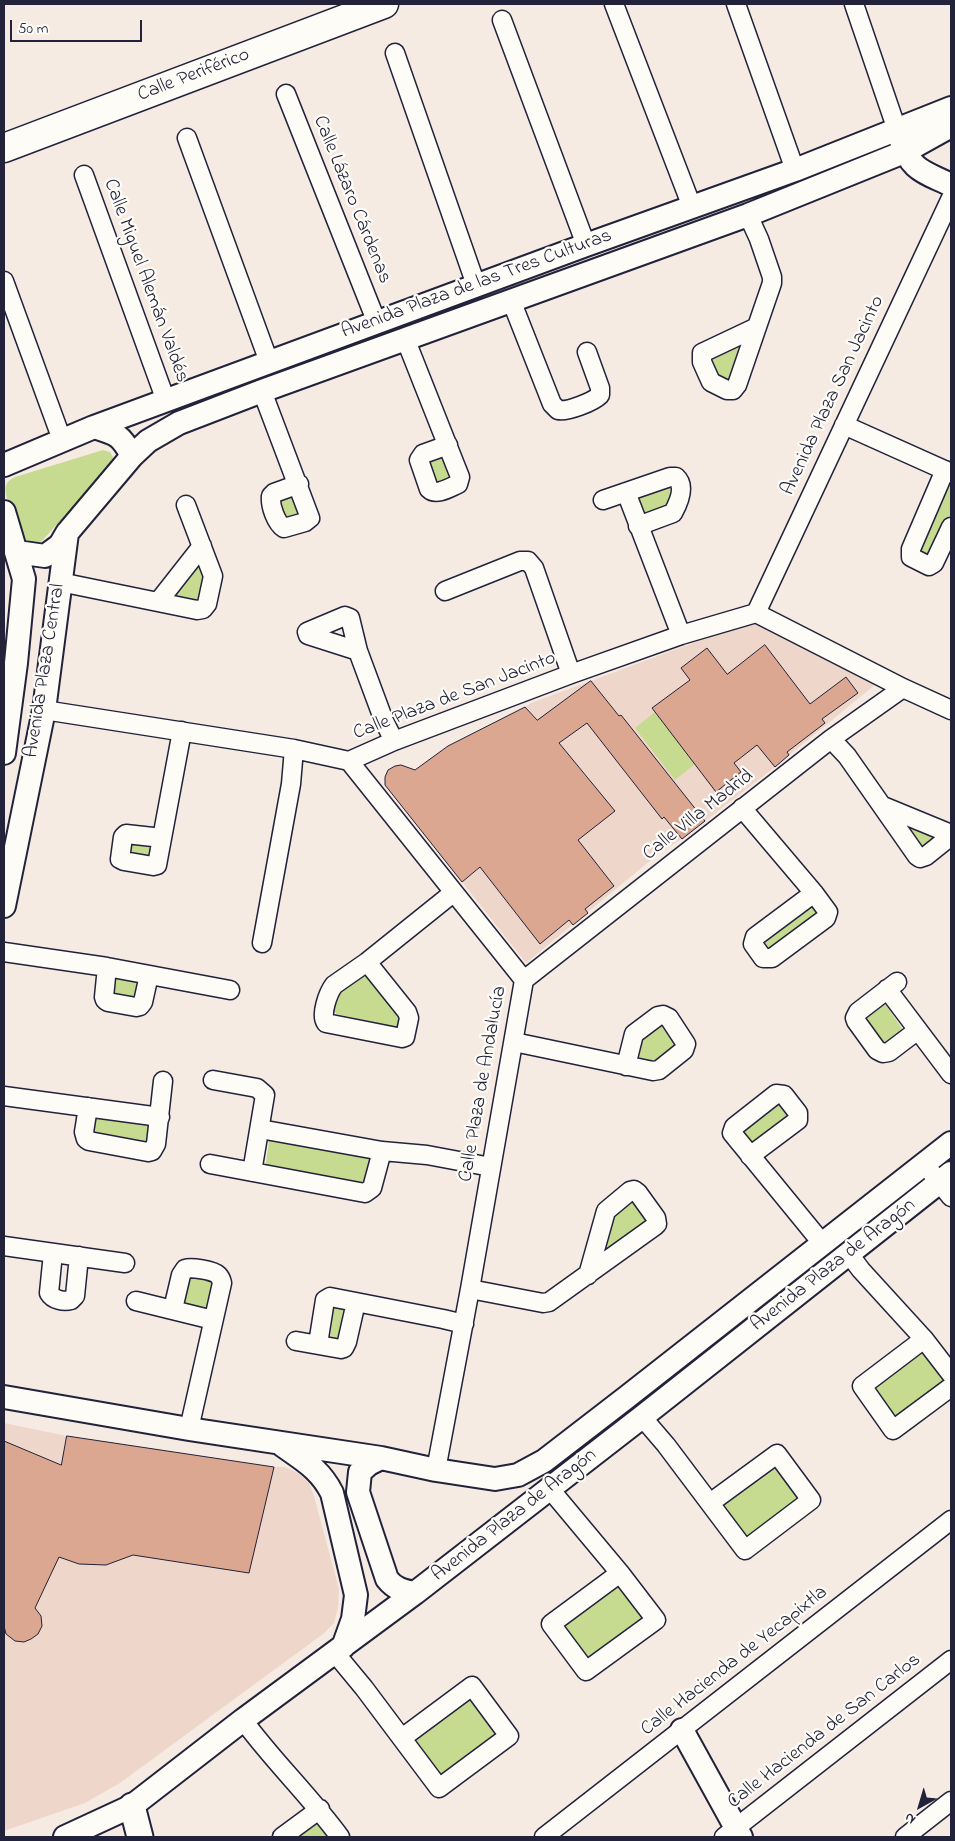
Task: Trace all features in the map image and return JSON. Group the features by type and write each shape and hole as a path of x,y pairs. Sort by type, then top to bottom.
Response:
{"highway":[{"name":"Calle Periférico","path":"4,148 384,4"}],"main road":[{"path":"132,1806 140,1837"}],"street":[{"path":"614,4 692,207"},
{"path":"736,4 795,170"},
{"path":"854,4 904,152 912,164 951,185"},
{"path":"502,20 586,245"},
{"path":"395,53 476,285"},
{"name":"Calle Lázaro Cárdenas","path":"286,94 377,323"},
{"name":"Avenida Plaza de las Tres Culturas","path":"4,464 268,362 795,170 951,108"},
{"name":"Avenida Plaza de las Tres Culturas","path":"132,456 163,430 405,338 748,215 904,152 951,126"},
{"path":"187,138 268,362"},
{"name":"Calle Miguel Alemán Valdés","path":"84,175 166,401"},
{"name":"Avenida Plaza San Jacinto","path":"756,612 951,198"},
{"path":"748,215 759,238 773,280 757,327"},
{"path":"4,281 62,440"},
{"path":"511,300 552,404 558,410 564,410 594,400 600,396 600,388 587,352"},
{"path":"405,338 448,445"},
{"path":"262,391 299,484"},
{"path":"844,425 948,471 911,549 911,557 929,566 934,563 951,527"},
{"path":"17,552 45,556 60,546 67,534 132,456 118,436 94,428"},
{"path":"602,500 670,477 676,477 681,482 682,488 673,513 638,526"},
{"path":"626,492 681,635"},
{"path":"60,582 197,610 203,609 206,606 213,576 186,505"},
{"name":"Avenida Plaza Central","path":"4,512 24,579 24,596 4,752"},
{"name":"Avenida Plaza Central","path":"4,906 44,710 67,534"},
{"path":"158,602 202,546"},
{"path":"445,591 520,561 528,561 534,568 571,674"},
{"path":"756,612 903,688 951,710"},
{"name":"Calle Plaza de San Jacinto","path":"44,710 294,749 349,761 394,741 571,674 681,635 756,612"},
{"path":"358,650 384,721 394,741"},
{"name":"Calle Villa Madrid","path":"524,980 742,808 832,739 903,688"},
{"path":"162,838 182,731"},
{"path":"832,739 847,756 915,854 920,858 926,856 951,835 883,806"},
{"path":"262,943 291,784 294,749"},
{"name":"Calle Plaza de Andalucía","path":"349,761 524,980 464,1324 436,1470"},
{"path":"742,808 814,893"},
{"path":"367,962 407,1012 409,1018 405,1037 328,1024 324,1021 323,1017 332,987 367,962 453,893"},
{"path":"4,952 107,967 230,990"},
{"path":"107,967 104,997 108,1002 140,1006 143,1002 149,975"},
{"path":"918,1030 889,1052 883,1053 877,1050 855,1018 858,1012 892,986 918,1030 951,1074"},
{"path":"514,1042 626,1066"},
{"path":"213,1080 257,1088 263,1092 265,1098 252,1172"},
{"path":"88,1107 84,1132 86,1139 145,1152 152,1151 156,1144 163,1081"},
{"path":"750,1156 799,1118 798,1113 786,1096 776,1094 732,1128 732,1134 750,1156 822,1243"},
{"path":"4,1096 160,1117"},
{"path":"260,1129 382,1151 427,1155 491,1167"},
{"name":"Avenida Plaza de Aragón","path":"4,1397 189,1429 381,1458 436,1470 495,1479 518,1475 544,1461 628,1397 951,1143"},
{"path":"210,1164 365,1193 372,1188 382,1151"},
{"path":"924,1164 947,1184"},
{"name":"Avenida Plaza de Aragón","path":"64,1837 132,1806 243,1720 415,1593 849,1254 947,1184"},
{"path":"470,1289 546,1303 588,1275 657,1224 656,1218 634,1190 630,1191 606,1211 588,1275"},
{"path":"4,1246 125,1263"},
{"path":"53,1253 49,1293 53,1298 66,1301 71,1300 74,1296 79,1256"},
{"path":"849,1254 861,1270 924,1339 951,1374"},
{"path":"172,1309 181,1275 185,1269 191,1268 214,1273 220,1277 222,1283 189,1429"},
{"path":"318,1344 326,1298 330,1297 464,1324"},
{"path":"136,1302 213,1320"},
{"path":"296,1341 344,1348 356,1302"},
{"path":"924,1339 862,1386 893,1430 951,1387"},
{"path":"642,1417 666,1445 745,1550 811,1500 777,1454 710,1503"},
{"path":"277,1442 314,1468 325,1480 332,1494 356,1595 354,1619 339,1650 364,1688 439,1788 509,1736 472,1686 402,1738"},
{"path":"381,1458 369,1464 360,1472 358,1492 387,1580 402,1591 415,1593"},
{"path":"495,1479 504,1483 512,1494 515,1508 510,1518"},
{"path":"549,1488 620,1573 656,1620 586,1671 551,1624 620,1573"},
{"name":"Calle Hacienda de Yecapixtla","path":"544,1837 951,1520"},
{"name":"Calle Hacienda de San Carlos","path":"734,1834 951,1660"},
{"path":"243,1720 265,1749 320,1809 340,1837"},
{"path":"682,1730 734,1834"},
{"path":"905,1837 951,1800"},
{"path":"282,1837 320,1809"}],"shaded area":[{"path":"752,622 877,683 775,767 682,839 662,851 526,963 462,882 589,778 525,707 531,703"},
{"path":"4,1423 67,1436 274,1467 285,1467 298,1473 309,1483 314,1496 339,1589 338,1608 334,1623 323,1634 120,1783 85,1803 4,1831"}],"green space":[{"path":"742,341 745,345 730,382 714,379 708,356"},
{"path":"103,450 110,452 113,457 111,465 41,542 31,542 23,538 8,504 6,485 9,481 15,477"},
{"path":"443,455 451,476 449,480 432,486 422,459"},
{"path":"951,477 951,516 930,562 914,554"},
{"path":"667,485 672,488 667,509 642,517 634,497"},
{"path":"294,491 307,514 283,522 279,496"},
{"path":"198,560 203,581 199,603 169,596"},
{"path":"655,712 695,764 675,780 635,728"},
{"path":"903,821 941,835 924,852"},
{"path":"129,840 157,844 155,861 126,856"},
{"path":"811,906 817,909 816,913 764,953 759,946"},
{"path":"365,969 403,1013 401,1029 337,1014 333,1010 338,991"},
{"path":"114,973 142,977 139,1001 111,997"},
{"path":"881,1005 886,1005 903,1030 902,1034 885,1045 880,1044 864,1022 865,1017"},
{"path":"665,1023 681,1044 653,1064 634,1061 639,1040"},
{"path":"778,1099 794,1116 755,1146 741,1133"},
{"path":"94,1114 149,1122 146,1146 90,1138"},
{"path":"270,1135 372,1152 366,1185 265,1168"},
{"path":"633,1196 651,1220 600,1260 609,1216"},
{"path":"188,1272 218,1280 210,1311 180,1304"},
{"path":"339,1306 343,1310 338,1340 330,1339 334,1308"},
{"path":"925,1346 951,1381 894,1423 868,1388"},
{"path":"776,1463 803,1499 746,1541 719,1505"},
{"path":"620,1583 647,1618 589,1661 563,1625"},
{"path":"471,1699 497,1734 440,1776 413,1741"},
{"path":"318,1818 333,1837 292,1837"}],"building":[{"path":"765,645 810,704 846,677 858,693 822,719 825,723 787,752 789,755 775,767 757,745 734,763 741,772 716,792 652,708 690,680 681,668 707,648 727,674"},
{"path":"591,681 619,716 621,715 705,821 682,839 664,817 662,819 587,723 559,743 615,811 578,840 614,886 585,909 588,913 573,925 569,920 540,944 480,867 462,882 385,785 385,777 388,770 395,766 401,765 415,770 448,746 525,707 537,720"},
{"path":"67,1436 274,1467 249,1573 133,1555 106,1565 79,1564 59,1557 35,1608 41,1616 42,1626 38,1634 24,1642 15,1641 6,1634 4,1626 4,1441 61,1465"}]}
